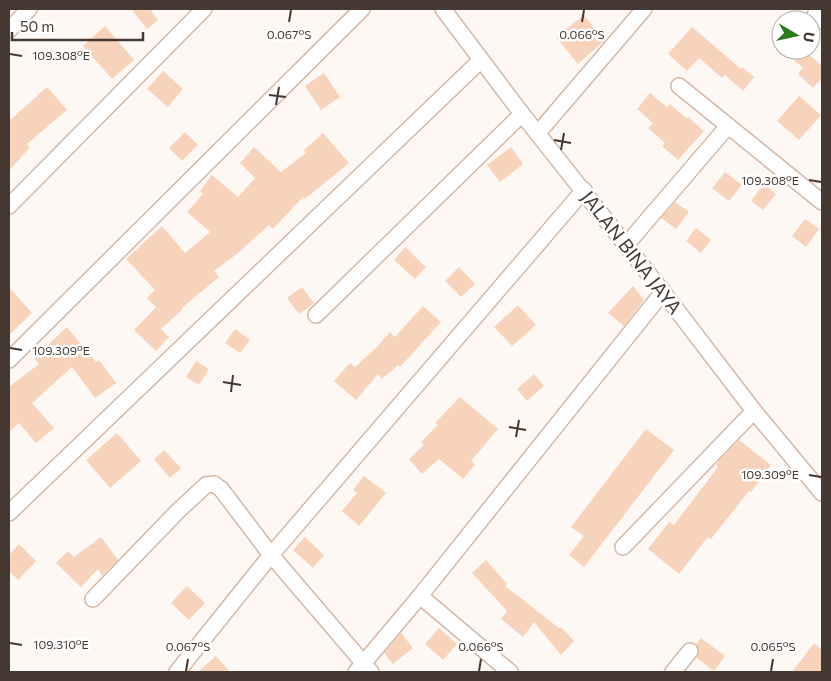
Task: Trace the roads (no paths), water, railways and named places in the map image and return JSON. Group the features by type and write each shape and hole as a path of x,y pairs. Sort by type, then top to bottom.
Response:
{"street":[{"path":"9,30 29,9"},
{"path":"9,206 204,9"},
{"path":"9,360 362,9"},
{"name":"JALAN BINA JAYA","path":"443,9 522,114 584,190 754,411 822,493"},
{"path":"538,133 644,9"},
{"path":"9,513 481,60"},
{"path":"679,86 822,202"},
{"path":"316,315 522,114"},
{"path":"626,245 728,126"},
{"path":"176,672 271,555 584,190"},
{"path":"93,599 178,510 206,485 214,484 221,489 271,555 363,669 663,292"},
{"path":"623,547 754,411"},
{"path":"420,596 510,672"},
{"path":"673,672 690,651"}]}
